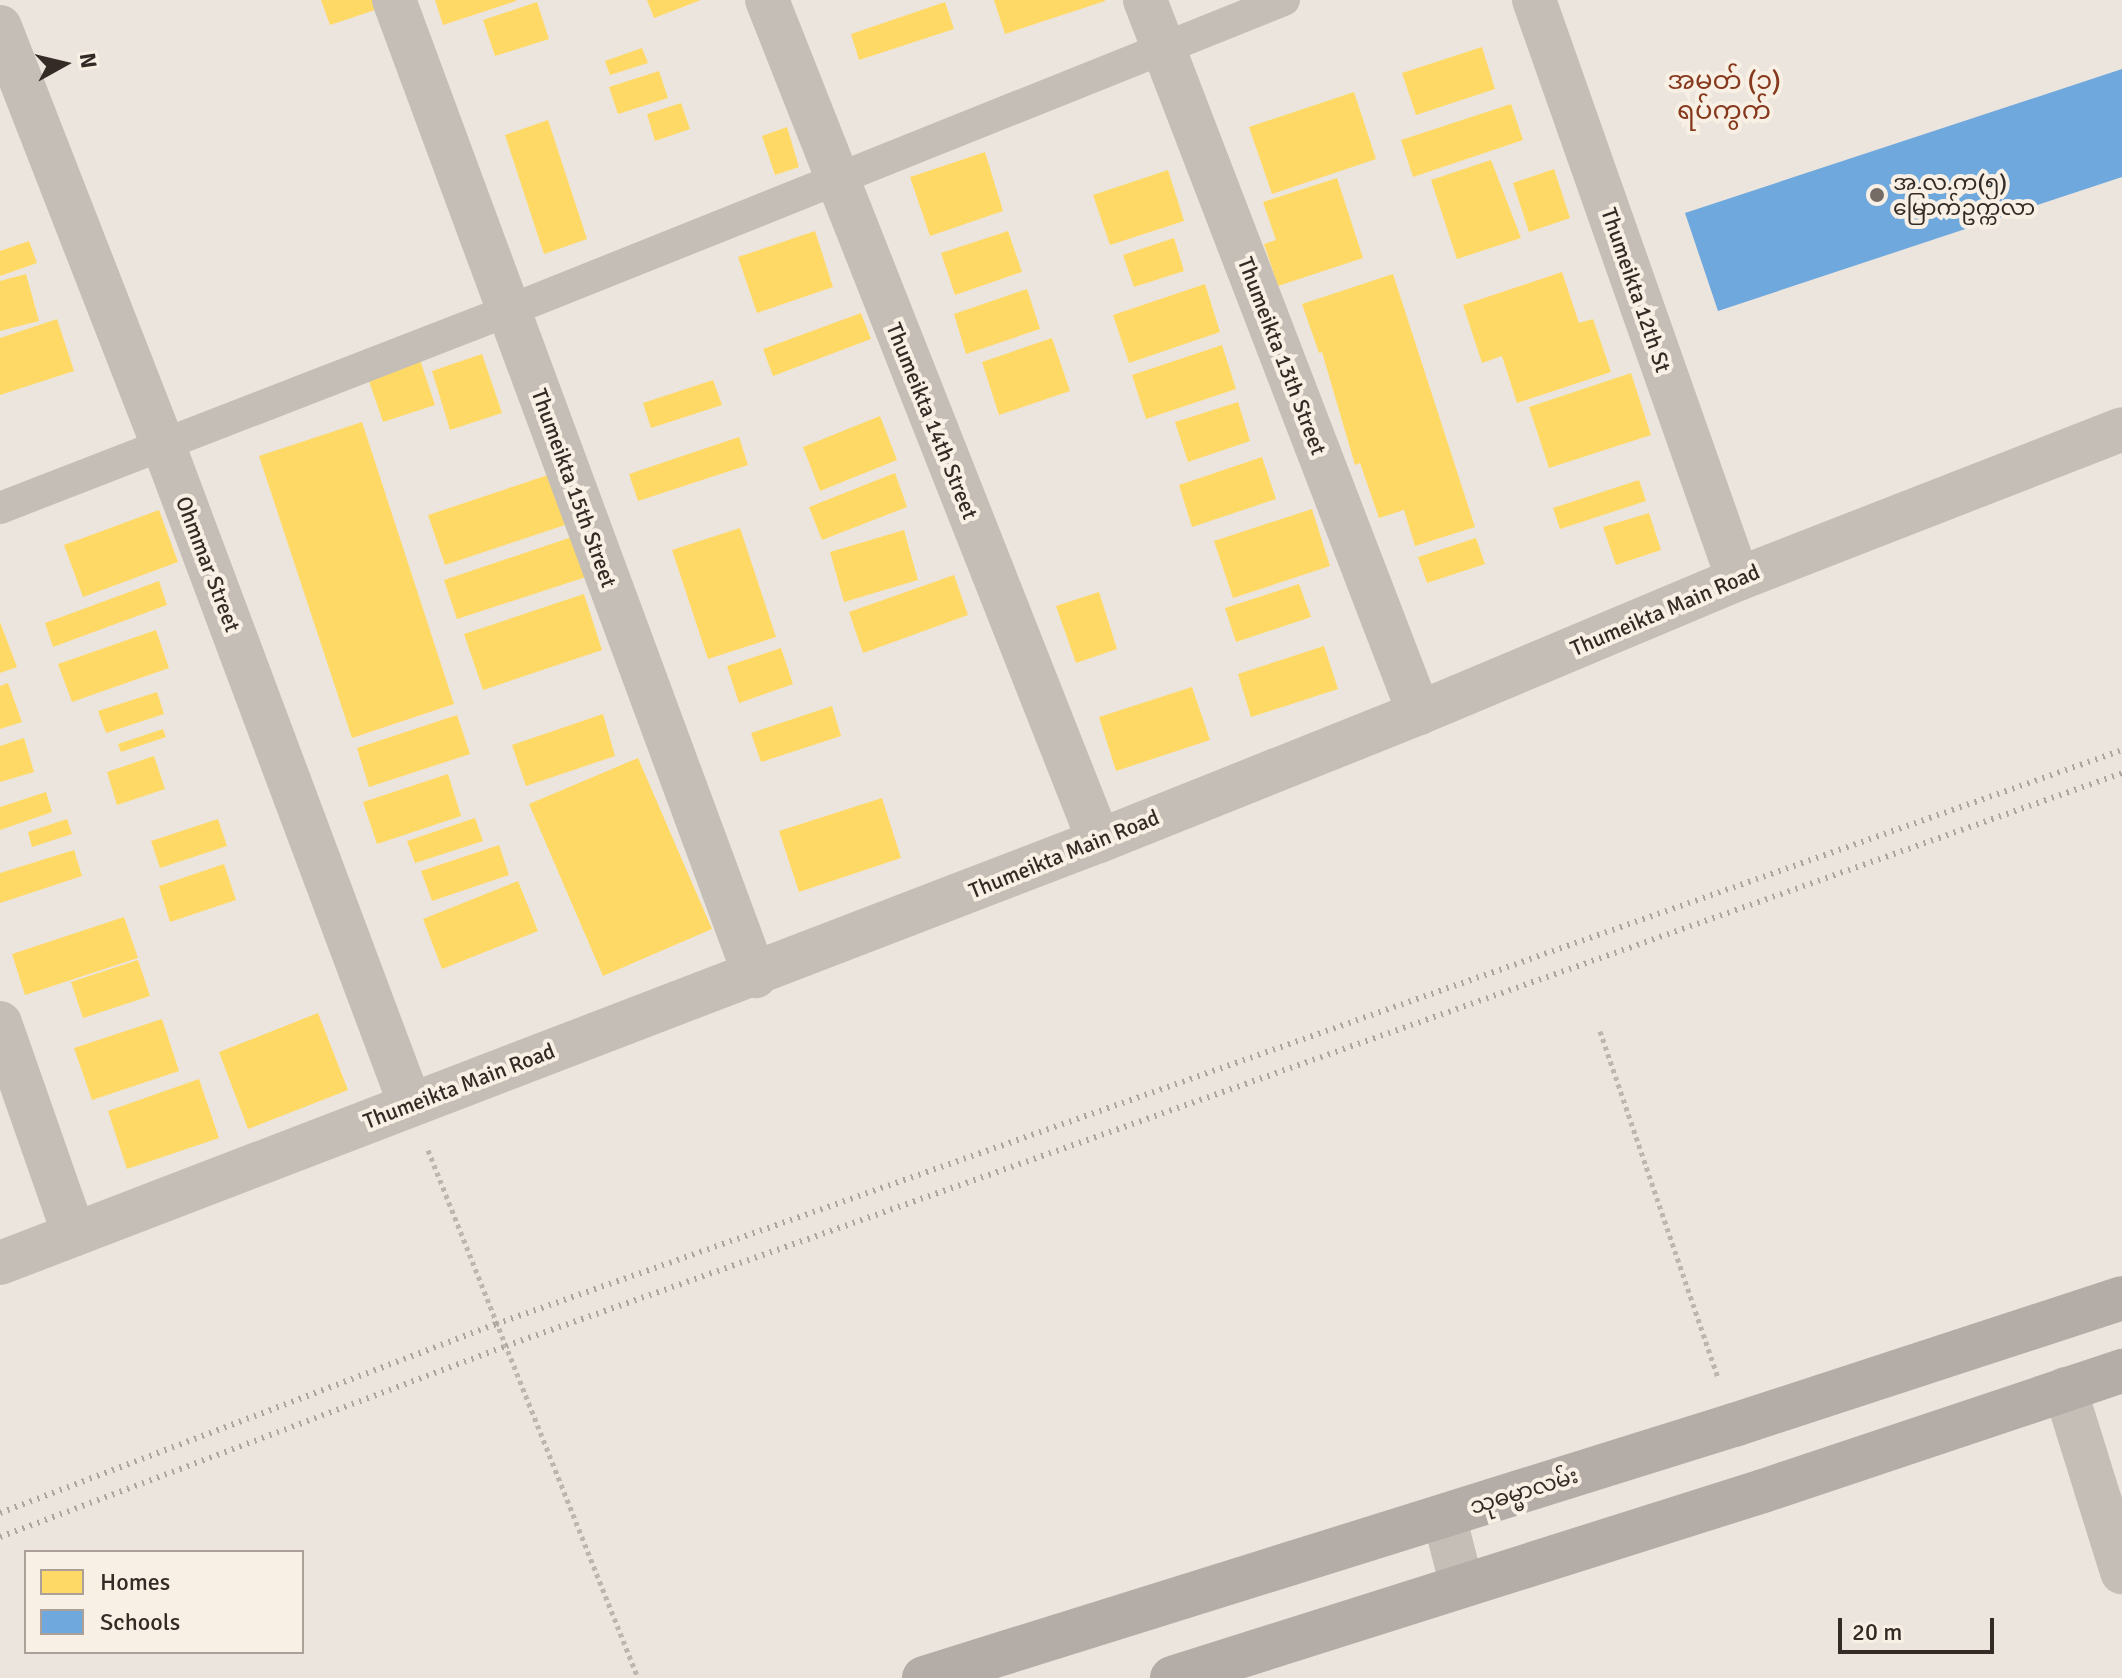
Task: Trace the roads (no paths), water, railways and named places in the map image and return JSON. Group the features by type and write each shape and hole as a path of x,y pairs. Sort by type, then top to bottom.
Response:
{"main road":[{"name":"သုဓမ္မာလမ်း","path":"924,1678 1734,1425 2122,1298"},
{"path":"1180,1677 1836,1467 2122,1371"}],"street":[{"name":"Thumeikta 15th Street","path":"394,0 755,976"},
{"name":"Thumeikta 14th Street","path":"767,0 1099,841"},
{"name":"Thumeikta 13th Street","path":"1145,0 1419,713"},
{"name":"Thumeikta 12th St","path":"1534,0 1738,579"},
{"name":"Ohmmar Street","path":"0,27 163,444 410,1104"},
{"name":"Thumeikta Main Road","path":"0,1263 410,1104 755,976 1099,841 1419,713 1738,579 2122,429"},
{"path":"0,1023 74,1234"},
{"path":"2065,1389 2122,1572"},
{"path":"1444,1516 1462,1586"}],"lane":[{"path":"0,508 508,311 1284,0"}],"railway":[{"path":"0,1513 496,1324 2122,750"},
{"path":"0,1537 506,1346 2122,773"}],"place":[{"name":"အ.လ.က(၅) မြောက်ဥက္ကလာ","path":"1877,195"}],"district":[{"name":"အမှတ် (၁) ရပ်ကွက်","path":"1724,97"}]}
